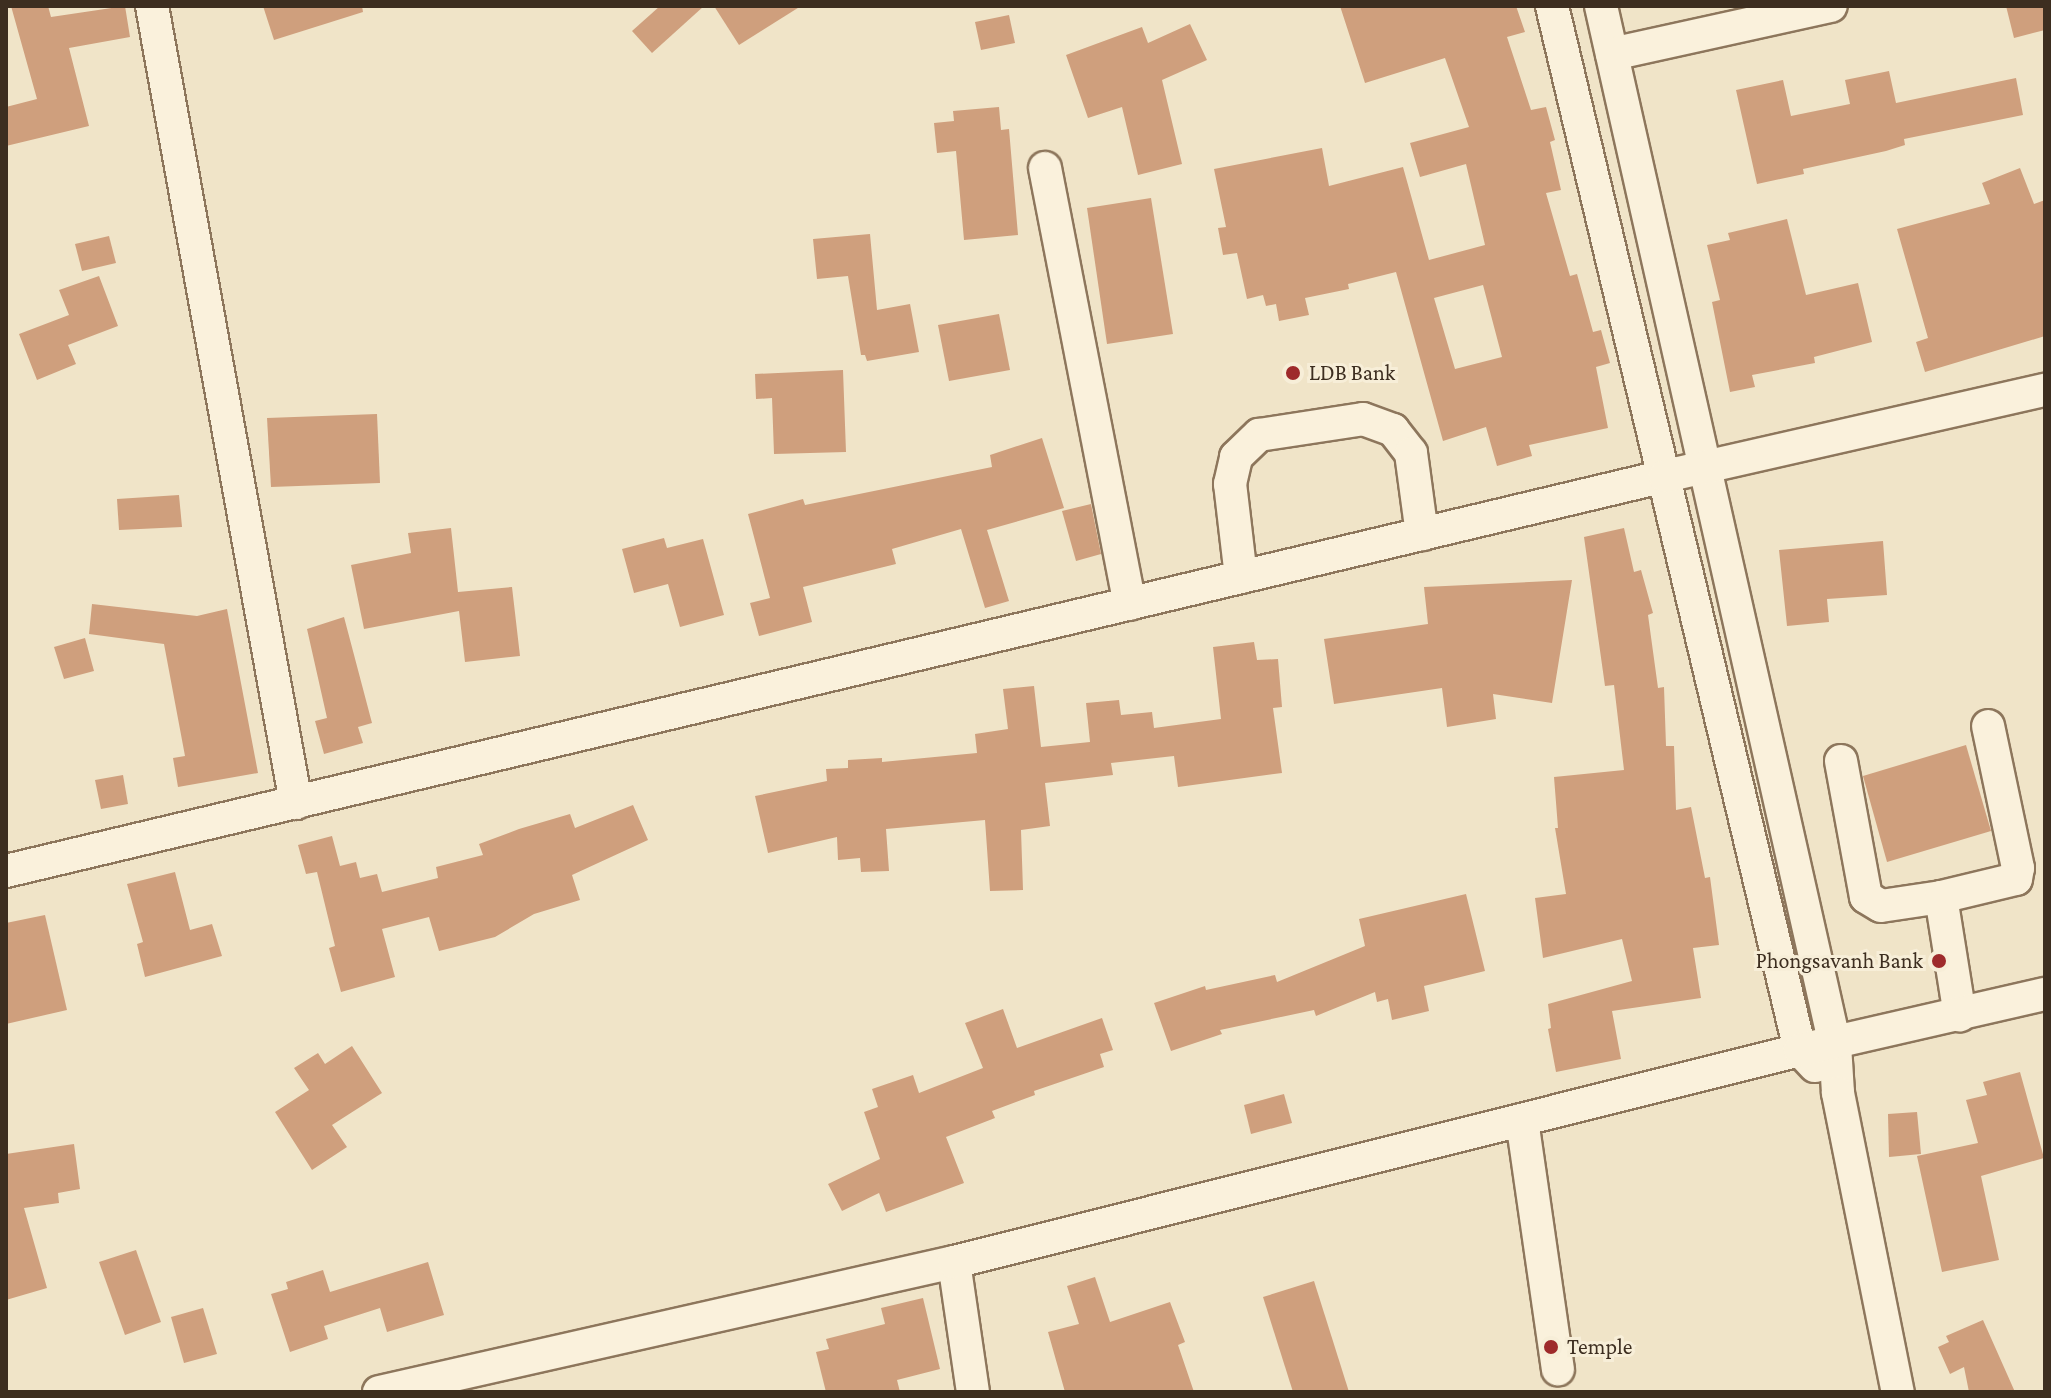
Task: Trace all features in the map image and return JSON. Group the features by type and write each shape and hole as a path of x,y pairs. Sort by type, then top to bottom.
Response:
{"street":[{"path":"152,6 296,803"},
{"path":"1552,6 1800,1050 1838,1093"},
{"path":"1601,6 1708,467 1835,1045 1838,1093 1898,1392"},
{"path":"1612,54 1831,6"},
{"path":"1045,168 1130,604"},
{"path":"6,871 1665,476 2045,390"},
{"path":"1241,577 1230,484 1236,457 1259,435 1363,419 1393,430 1411,453 1422,534"},
{"path":"1841,761 1866,897 1881,906 1941,897 2016,879 2018,868 1988,726"},
{"path":"1941,897 1960,1015"},
{"path":"379,1392 954,1262 1800,1050 1835,1045 2045,994"},
{"path":"1522,1120 1558,1369"},
{"path":"954,1262 973,1392"}],"building":[{"path":"11,6 48,6 51,17 125,6 130,37 69,48 89,126 6,146 6,107 37,99"},
{"path":"263,6 362,6 363,12 274,40"},
{"path":"660,6 704,6 652,53 632,31"},
{"path":"714,6 801,6 739,45"},
{"path":"1340,6 1516,6 1525,32 1507,37 1531,110 1546,107 1555,140 1550,142 1561,190 1546,193 1570,276 1577,274 1593,332 1601,330 1610,363 1596,367 1608,428 1529,445 1532,456 1497,466 1486,427 1443,441 1396,272 1348,284 1349,289 1305,298 1309,315 1279,321 1276,304 1266,306 1263,295 1247,299 1237,253 1223,255 1218,228 1226,227 1214,169 1322,148 1329,186 1403,167 1429,260 1485,245 1466,164 1420,177 1410,143 1469,127 1445,58 1365,83","holes":["1483,285 1502,357 1455,369 1434,298"]},
{"path":"2006,6 2045,6 2045,30 2014,38"},
{"path":"1009,15 1015,43 981,50 975,22"},
{"path":"1190,24 1207,60 1162,80 1182,164 1138,175 1122,107 1088,118 1066,55 1142,27 1148,43"},
{"path":"1889,71 1896,103 2016,78 2023,115 1904,139 1905,145 1886,151 1803,169 1804,174 1757,184 1736,90 1783,80 1791,116 1850,104 1845,80"},
{"path":"999,107 1001,130 1009,129 1018,235 964,240 956,151 937,153 934,123 954,121 953,111"},
{"path":"2020,168 2034,204 2045,200 2045,336 1925,372 1916,342 1928,338 1897,229 1990,204 1982,183"},
{"path":"1151,198 1173,334 1107,344 1087,208"},
{"path":"1787,219 1806,295 1858,283 1872,342 1814,357 1815,363 1752,375 1755,387 1730,392 1712,302 1720,300 1707,245 1730,240 1728,233"},
{"path":"870,234 877,310 910,304 919,352 867,361 865,355 861,355 848,276 817,279 813,239"},
{"path":"109,236 116,263 82,271 75,244"},
{"path":"99,276 118,326 68,345 76,364 37,380 19,334 69,315 59,290"},
{"path":"999,314 1010,370 949,381 938,325"},
{"path":"843,370 846,452 774,454 772,398 756,399 755,374"},
{"path":"377,414 380,483 271,487 267,418"},
{"path":"1042,438 1064,508 987,530 1009,601 985,608 961,529 892,549 896,564 803,587 812,622 759,636 750,603 770,598 748,514 803,499 805,505 992,467 990,455"},
{"path":"179,495 182,527 119,530 117,499"},
{"path":"1091,504 1101,554 1076,561 1062,511"},
{"path":"451,528 458,592 512,587 520,656 465,662 459,611 364,629 351,565 411,553 408,533"},
{"path":"1624,528 1634,572 1641,570 1653,613 1648,615 1658,688 1664,687 1666,746 1674,746 1676,810 1691,807 1705,878 1710,877 1719,945 1693,948 1701,998 1612,1011 1621,1059 1556,1072 1548,1029 1551,1028 1548,1004 1632,981 1622,939 1543,958 1535,898 1566,894 1555,828 1558,828 1554,777 1624,770 1614,685 1605,686 1584,537"},
{"path":"664,538 667,548 703,539 724,615 680,627 668,584 634,593 622,549"},
{"path":"1883,541 1887,595 1827,599 1829,622 1787,626 1779,550"},
{"path":"1572,580 1552,703 1493,694 1496,719 1447,727 1442,688 1334,704 1324,639 1428,624 1424,587"},
{"path":"92,604 197,616 227,609 258,773 178,787 173,758 185,756 164,644 89,634"},
{"path":"344,617 372,723 358,727 363,743 324,754 315,721 327,718 307,629"},
{"path":"85,638 94,671 64,679 54,647"},
{"path":"1254,642 1257,660 1278,659 1282,707 1273,708 1282,773 1178,787 1174,756 1111,763 1113,775 1045,783 1050,826 1021,830 1023,890 990,891 985,820 886,829 889,871 861,872 860,858 838,860 837,837 768,853 755,796 827,781 826,769 848,768 848,760 882,758 882,762 977,753 975,734 1008,729 1003,689 1034,686 1041,747 1090,742 1086,703 1119,700 1121,715 1152,712 1154,728 1221,719 1213,647"},
{"path":"1966,745 1991,831 1887,862 1863,776"},
{"path":"123,775 128,804 101,809 95,780"},
{"path":"633,805 648,840 572,875 580,900 534,914 495,937 439,951 429,917 382,929 395,977 341,992 329,948 335,946 317,872 306,874 298,845 332,836 340,866 356,862 360,878 377,874 382,892 438,878 436,867 483,855 479,844 519,829 570,814 575,828"},
{"path":"175,872 190,930 212,924 222,956 145,977 137,944 143,942 127,884"},
{"path":"1466,894 1485,971 1424,986 1429,1011 1392,1020 1388,999 1377,1002 1375,992 1316,1016 1314,1010 1220,1030 1222,1034 1171,1051 1154,1003 1205,986 1206,990 1275,975 1277,982 1365,946 1359,919"},
{"path":"45,915 67,1010 6,1024 6,923"},
{"path":"1003,1009 1017,1048 1102,1018 1113,1050 1100,1054 1104,1067 1034,1091 1035,1095 992,1111 995,1118 946,1137 964,1183 886,1212 879,1193 842,1211 828,1184 880,1159 864,1112 878,1107 872,1089 913,1075 919,1093 983,1068 965,1023"},
{"path":"352,1046 382,1093 332,1125 347,1147 312,1170 275,1112 309,1090 294,1068 318,1053 325,1064"},
{"path":"2020,1072 2044,1158 1981,1176 1999,1260 1942,1272 1917,1156 1978,1143 1966,1100 1987,1095 1983,1082"},
{"path":"1284,1094 1292,1123 1251,1134 1244,1105"},
{"path":"1917,1112 1921,1154 1889,1157 1888,1114"},
{"path":"74,1144 80,1189 58,1193 59,1203 24,1208 47,1288 6,1300 6,1154"},
{"path":"136,1250 161,1322 125,1335 99,1262"},
{"path":"428,1262 444,1315 387,1332 380,1308 324,1326 328,1339 290,1352 271,1294 288,1289 286,1282 323,1270 330,1292"},
{"path":"1095,1277 1110,1322 1170,1302 1185,1342 1178,1345 1194,1392 1065,1392 1048,1332 1079,1324 1067,1286"},
{"path":"1314,1281 1349,1392 1293,1392 1263,1297"},
{"path":"923,1298 940,1369 897,1380 900,1392 826,1392 816,1352 829,1349 826,1339 885,1324 881,1308"},
{"path":"203,1308 217,1354 184,1363 171,1317"},
{"path":"1983,1320 2015,1392 1969,1392 1964,1367 1950,1374 1938,1347 1949,1342 1946,1336"}],"place":[{"name":"LDB Bank","path":"1293,373"},
{"name":"Phongsavanh Bank","path":"1939,961"},
{"name":"Temple","path":"1551,1347"}]}
